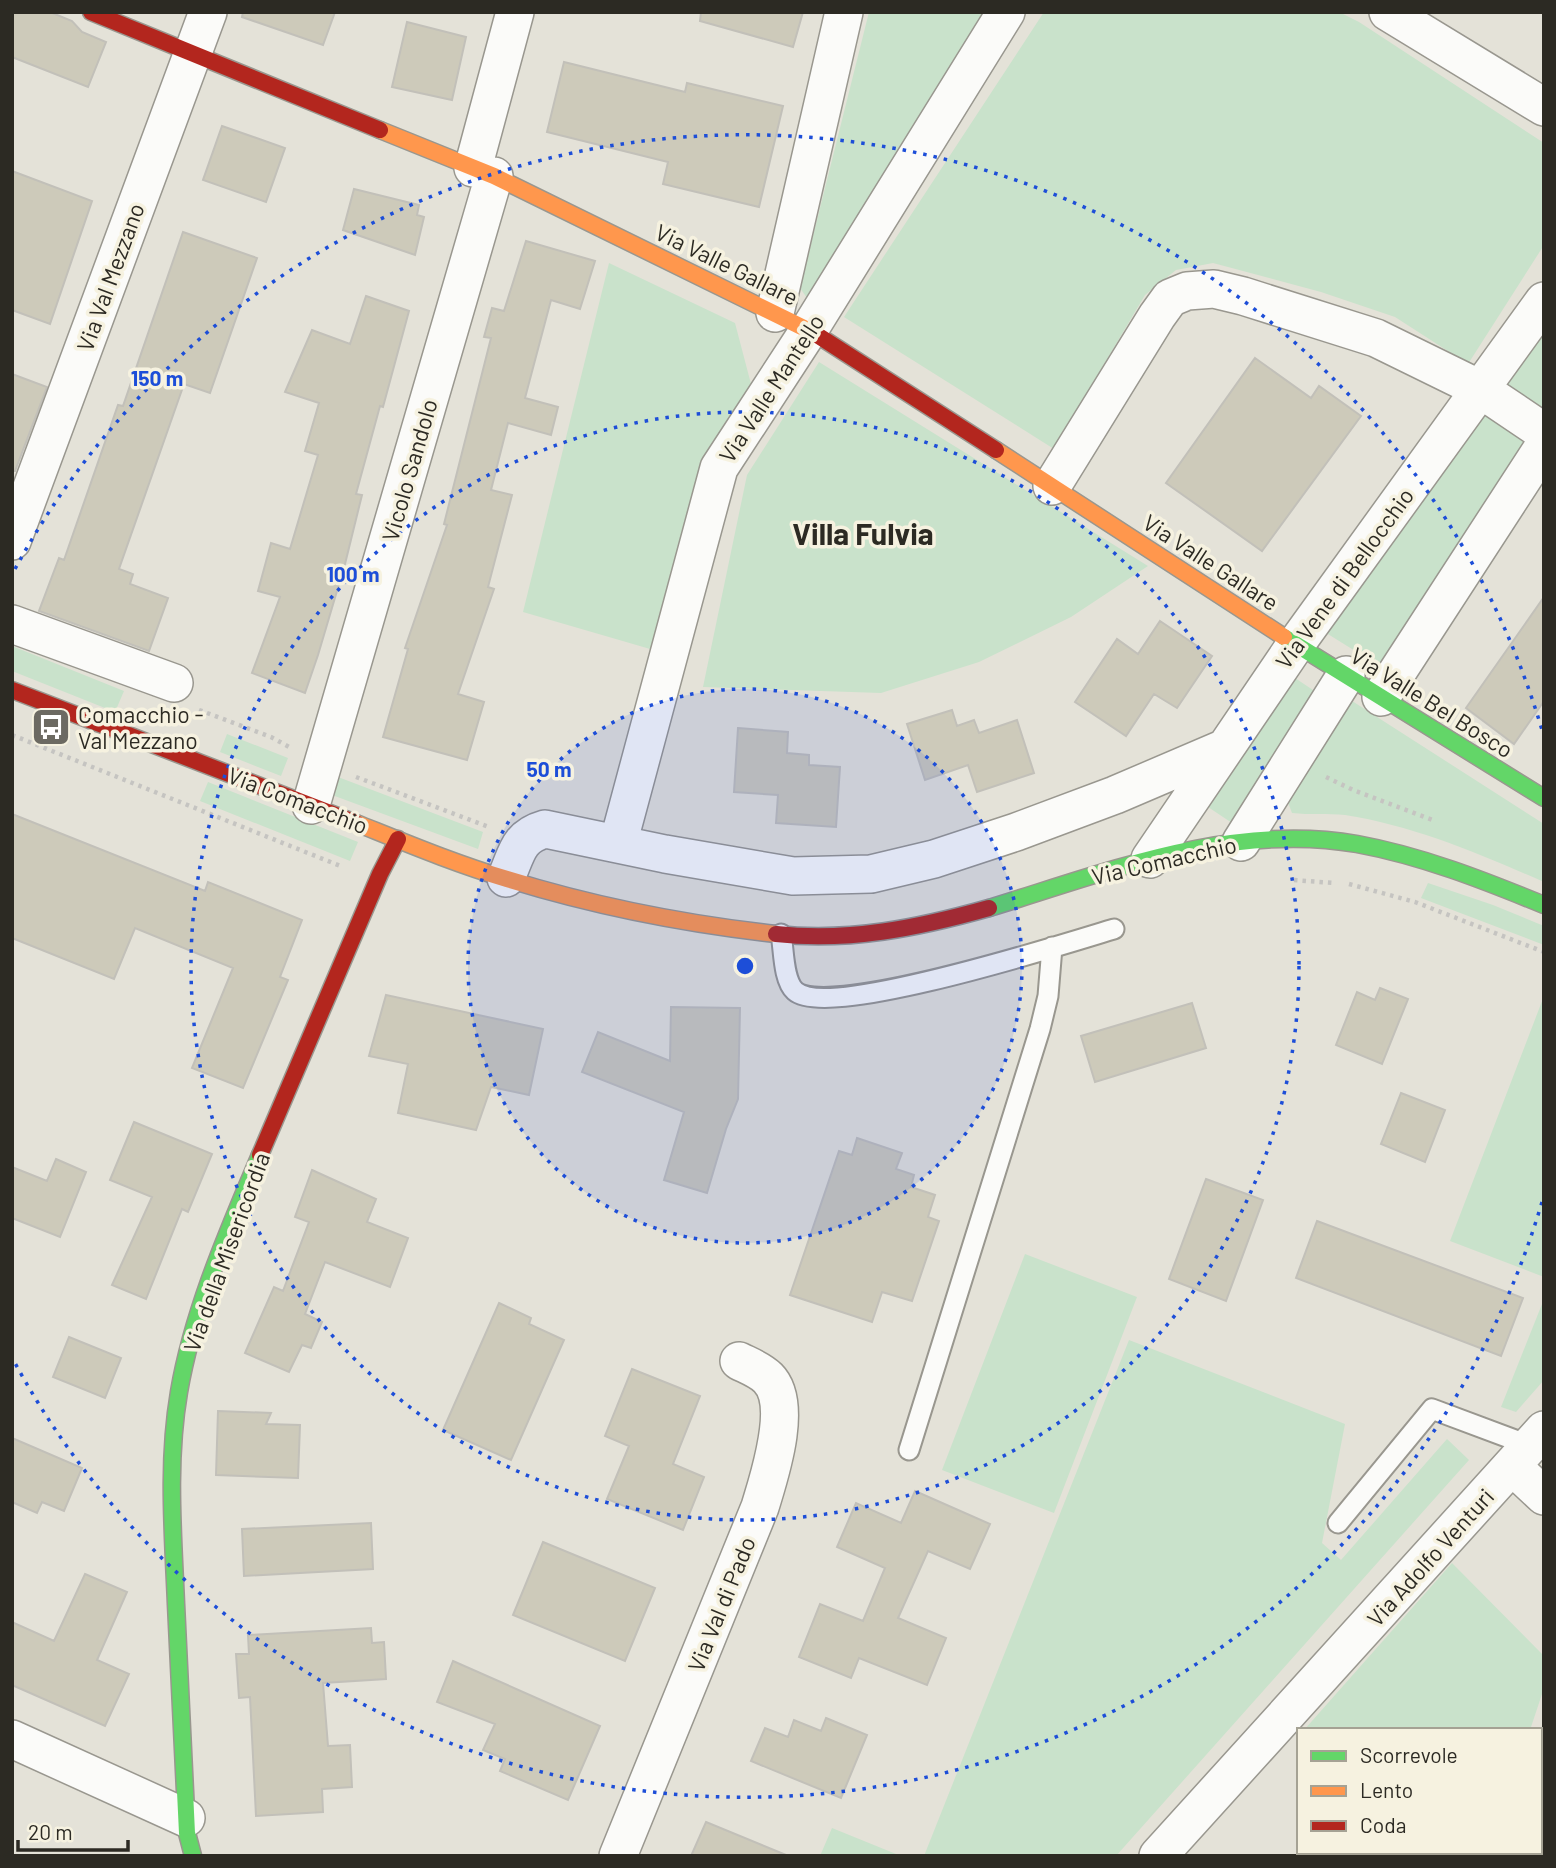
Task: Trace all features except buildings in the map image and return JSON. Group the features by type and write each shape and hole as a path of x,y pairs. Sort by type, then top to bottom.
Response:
{"street":[{"name":"Via Valle Gallare","path":"91,12 484,172 810,330 1296,644"},
{"name":"Via Val Mezzano","path":"12,541 208,12"},
{"name":"Vicolo Sandolo","path":"311,805 484,172 514,12"},
{"name":"Via Valle Mantello","path":"775,313 844,12"},
{"name":"Via Valle Mantello","path":"618,844 719,468 810,330 1006,12"},
{"path":"1388,12 1544,107"},
{"path":"1052,486 1157,316 1170,298 1187,291 1214,289 1243,296 1376,338 1480,389 1544,432"},
{"name":"Via Vene di Bellocchio","path":"1150,859 1296,644 1544,302"},
{"path":"1381,697 1544,446"},
{"path":"12,624 181,694"},
{"name":"Via Valle Bel Bosco","path":"1296,644 1544,798"},
{"path":"1241,842 1346,675"},
{"name":"Via Comacchio","path":"12,690 506,878 641,912 781,934 854,936 925,925 1195,848 1292,838 1367,847 1423,861 1499,886 1544,905"},
{"path":"506,878 523,840 530,834 545,829 793,876 871,874 934,859 1016,832 1115,795 1225,748"},
{"name":"Via della Misericordia","path":"193,1856 189,1846 186,1818 173,1527 175,1417 180,1389 190,1345 215,1268 247,1186 375,886 398,839"},
{"name":"Via Val di Pado","path":"618,1856 760,1507 771,1470 778,1439 779,1414 775,1391 770,1380 739,1361"},
{"path":"1529,1448 1544,1496"},
{"name":"Via Adolfo Venturi","path":"1157,1856 1529,1448"},
{"path":"12,1739 186,1818"}],"lane":[{"path":"781,934 792,988 812,997 881,990 923,982 1004,963 1114,929"},
{"path":"909,1450 1040,1029 1048,996 1052,947"},
{"path":"1338,1522 1432,1409 1529,1448"}],"path":[{"path":"181,694 323,765 523,840"},
{"path":"1292,761 1353,790 1444,824"}],"green space":[{"path":"869,12 989,12 809,301 800,288"},
{"path":"1044,12 1339,12 1359,22 1544,143 1544,245 1468,364 1395,317 1321,292 1213,263 1176,270 1145,295 1054,449 844,317"},
{"path":"609,263 735,323 751,384 707,459 657,651 523,612"},
{"path":"1544,321 1544,416 1496,385"},
{"path":"819,362 1148,566 1071,617 979,662 881,693 703,687 747,475"},
{"path":"1483,401 1534,436 1389,672 1323,631"},
{"path":"12,646 124,691 115,712 12,671"},
{"path":"1292,676 1319,694 1232,823 1205,805"},
{"path":"1349,699 1544,824 1544,882 1471,851 1397,826 1345,815 1292,813 1286,797"},
{"path":"227,734 288,758 281,776 220,752"},
{"path":"338,777 483,832 478,849 332,795"},
{"path":"208,782 358,842 350,861 200,801"},
{"path":"1428,883 1544,926 1544,945 1421,898"},
{"path":"1544,996 1544,1277 1450,1241"},
{"path":"1025,1254 1137,1297 1054,1513 942,1470"},
{"path":"1544,1299 1544,1380 1516,1412 1501,1407"},
{"path":"1129,1340 1345,1424 1322,1543 1341,1560 1447,1439 1469,1460 1116,1856 924,1856"},
{"path":"1452,1563 1544,1656 1544,1688 1531,1728 1306,1728"},
{"path":"832,1828 901,1856 820,1856"}],"traffic: fast":[{"path":"1284,637 1544,798"},
{"path":"989,908 1170,854 1263,840 1310,839 1357,844 1405,855 1544,905"},
{"path":"193,1856 187,1833 174,1551 172,1471 175,1418 185,1361 202,1301 260,1155"}],"traffic: slow":[{"path":"380,130 494,176 814,333"},
{"path":"996,450 1284,637"},
{"path":"356,823 469,867 573,898 674,919 776,934"}],"traffic: jam":[{"path":"91,12 380,130"},
{"path":"814,333 996,450"},
{"path":"12,690 356,823"},
{"path":"260,1155 380,874 398,839"},
{"path":"776,934 830,936 883,932 989,908"}],"place":[{"name":"Comacchio - Val Mezzano","path":"51,727"}],"district":[{"name":"Villa Fulvia","path":"863,533"}]}
